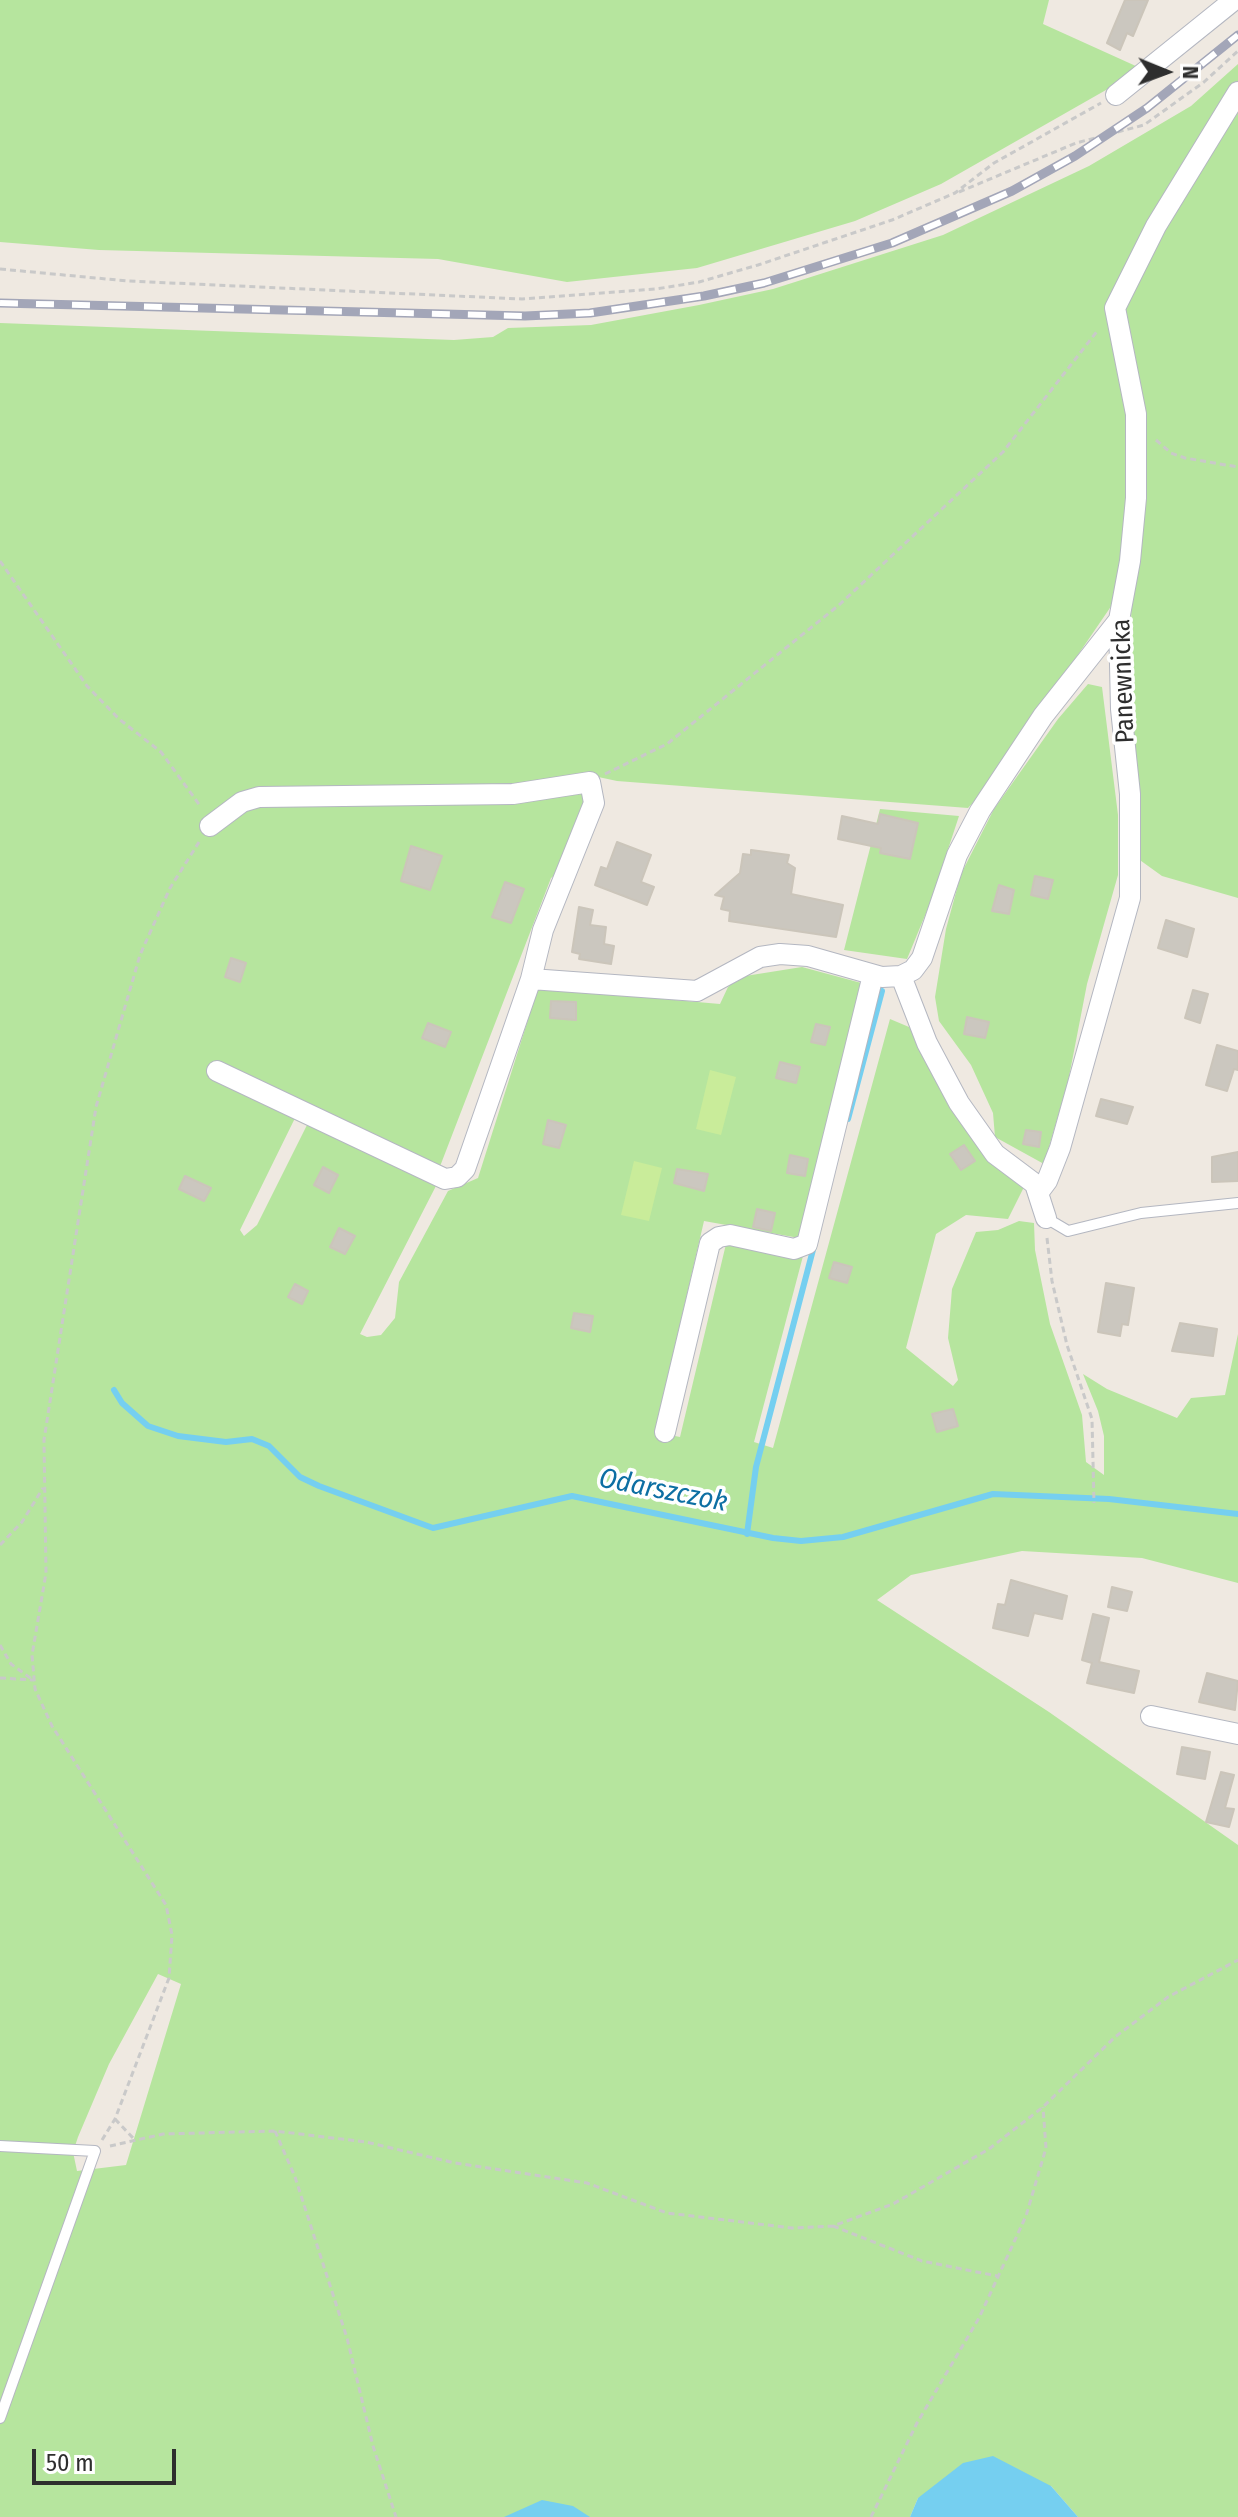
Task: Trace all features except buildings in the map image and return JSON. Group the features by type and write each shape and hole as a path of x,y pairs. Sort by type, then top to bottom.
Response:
{"street":[{"path":"1116,95 1234,0"},
{"path":"1115,308 1156,226 1238,92"},
{"name":"Panewnicka","path":"1038,1193 1047,1181 1060,1148 1130,898 1130,794 1121,709 1119,620 1130,561 1136,498 1136,414 1115,308"},
{"path":"531,979 697,991 760,957 780,954 808,956 873,975 901,976 913,970 922,958 957,855 980,811 1043,716 1119,620"},
{"path":"210,826 242,802 259,797 592,792 465,1169 457,1177 445,1179 217,1071"},
{"path":"665,1432 710,1243 730,1235 794,1249 807,1244 873,975"},
{"path":"901,976 927,1043 979,1135 995,1154 1035,1184 1046,1218"},
{"path":"1151,1716 1238,1734"}],"lane":[{"path":"1046,1218 1068,1231 1141,1213 1238,1203"},
{"path":"0,2146 95,2151 0,2418"}],"path":[{"path":"0,269 253,287 522,299 579,297 699,282 892,220 1076,143 1144,125 1204,82 1238,51"},
{"path":"955,193 994,163 1116,95"},
{"path":"592,792 667,744 839,605 1003,452 1115,308"},
{"path":"1155,440 1171,453 1185,458 1238,467"},
{"path":"0,561 87,686 119,719 161,752 198,800 210,826 170,888 140,955 96,1107 44,1440 46,1573 32,1655 33,1680 52,1726 166,1905 172,1935 169,1978 115,2119 95,2151"},
{"path":"1046,1218 1052,1281 1067,1345 1092,1419 1094,1503"},
{"path":"0,1545 22,1522 43,1488"},
{"path":"0,1645 11,1664 33,1680"},
{"path":"0,1678 33,1680"},
{"path":"95,2151 163,2134 275,2131 366,2142 455,2163 587,2183 667,2213 792,2228 833,2226 893,2204 989,2149 1043,2107 1115,2037 1157,2005 1238,1960"},
{"path":"871,2517 917,2423 979,2318 1026,2216 1046,2148 1043,2107"},
{"path":"115,2119 134,2139"},
{"path":"275,2131 295,2177 347,2338 373,2446 396,2517"},
{"path":"833,2226 922,2261 997,2276"}],"green space":[{"path":"0,0 1049,0 1043,24 1138,67 1113,86 941,184 855,221 697,268 567,282 438,259 99,250 0,242"},
{"path":"1238,64 1238,898 1162,876 1137,858 1131,605 1114,602 989,785 968,808 617,781 589,775 512,785 408,785 307,792 250,805 581,792 586,797 560,871 551,878 439,1169 297,1114 240,1230 244,1236 257,1225 309,1121 438,1182 360,1334 367,1337 381,1335 395,1318 399,1282 448,1191 478,1178 538,988 720,1004 728,987 739,977 802,967 865,984 799,1238 704,1221 655,1432 680,1437 726,1244 732,1241 803,1256 754,1442 773,1448 890,1019 909,1027 937,1074 1024,1187 1008,1219 966,1215 936,1234 906,1348 953,1386 958,1380 948,1338 952,1289 976,1232 998,1230 1019,1221 1034,1223 1035,1250 1050,1324 1082,1415 1086,1462 1104,1475 1104,1436 1083,1374 1107,1389 1177,1418 1191,1398 1225,1395 1238,1334 1238,1583 1142,1558 1022,1551 911,1575 877,1600 1049,1712 1238,1845 1238,2517 1078,2517 1051,2486 918,2498 910,2517 0,2517 0,323 454,340 493,337 508,328 591,325 773,289 943,235 1089,166 1191,106","holes":["158,1974 181,1984 126,2165 77,2171 73,2152 78,2137 109,2064"]},
{"path":"1088,684 1102,687 1118,815 1118,875 1087,984 1068,1082 1044,1164 995,1137 993,1113 971,1065 939,1021 935,997 946,929 961,874 994,809 1058,719"},
{"path":"880,809 959,816 931,901 907,959 844,950"},
{"path":"710,1070 736,1077 721,1135 696,1129"},
{"path":"634,1161 662,1168 649,1221 621,1215"}],"water":[{"path":"993,2456 1051,2486 1078,2517 910,2517 918,2498 963,2463"},
{"path":"542,2500 573,2506 590,2517 504,2517"}],"waterway":[{"path":"848,1119 882,991"},
{"path":"747,1534 756,1467 814,1246"},
{"name":"Odarszczok","path":"114,1390 122,1403 148,1426 178,1436 226,1442 252,1439 269,1446 300,1477 433,1528 572,1496 773,1538 801,1541 843,1537 993,1494 1109,1499 1238,1514"}],"railway":[{"path":"0,303 525,316 590,313 704,296 764,283 892,243 1012,191 1075,156 1147,108 1238,35"}]}
